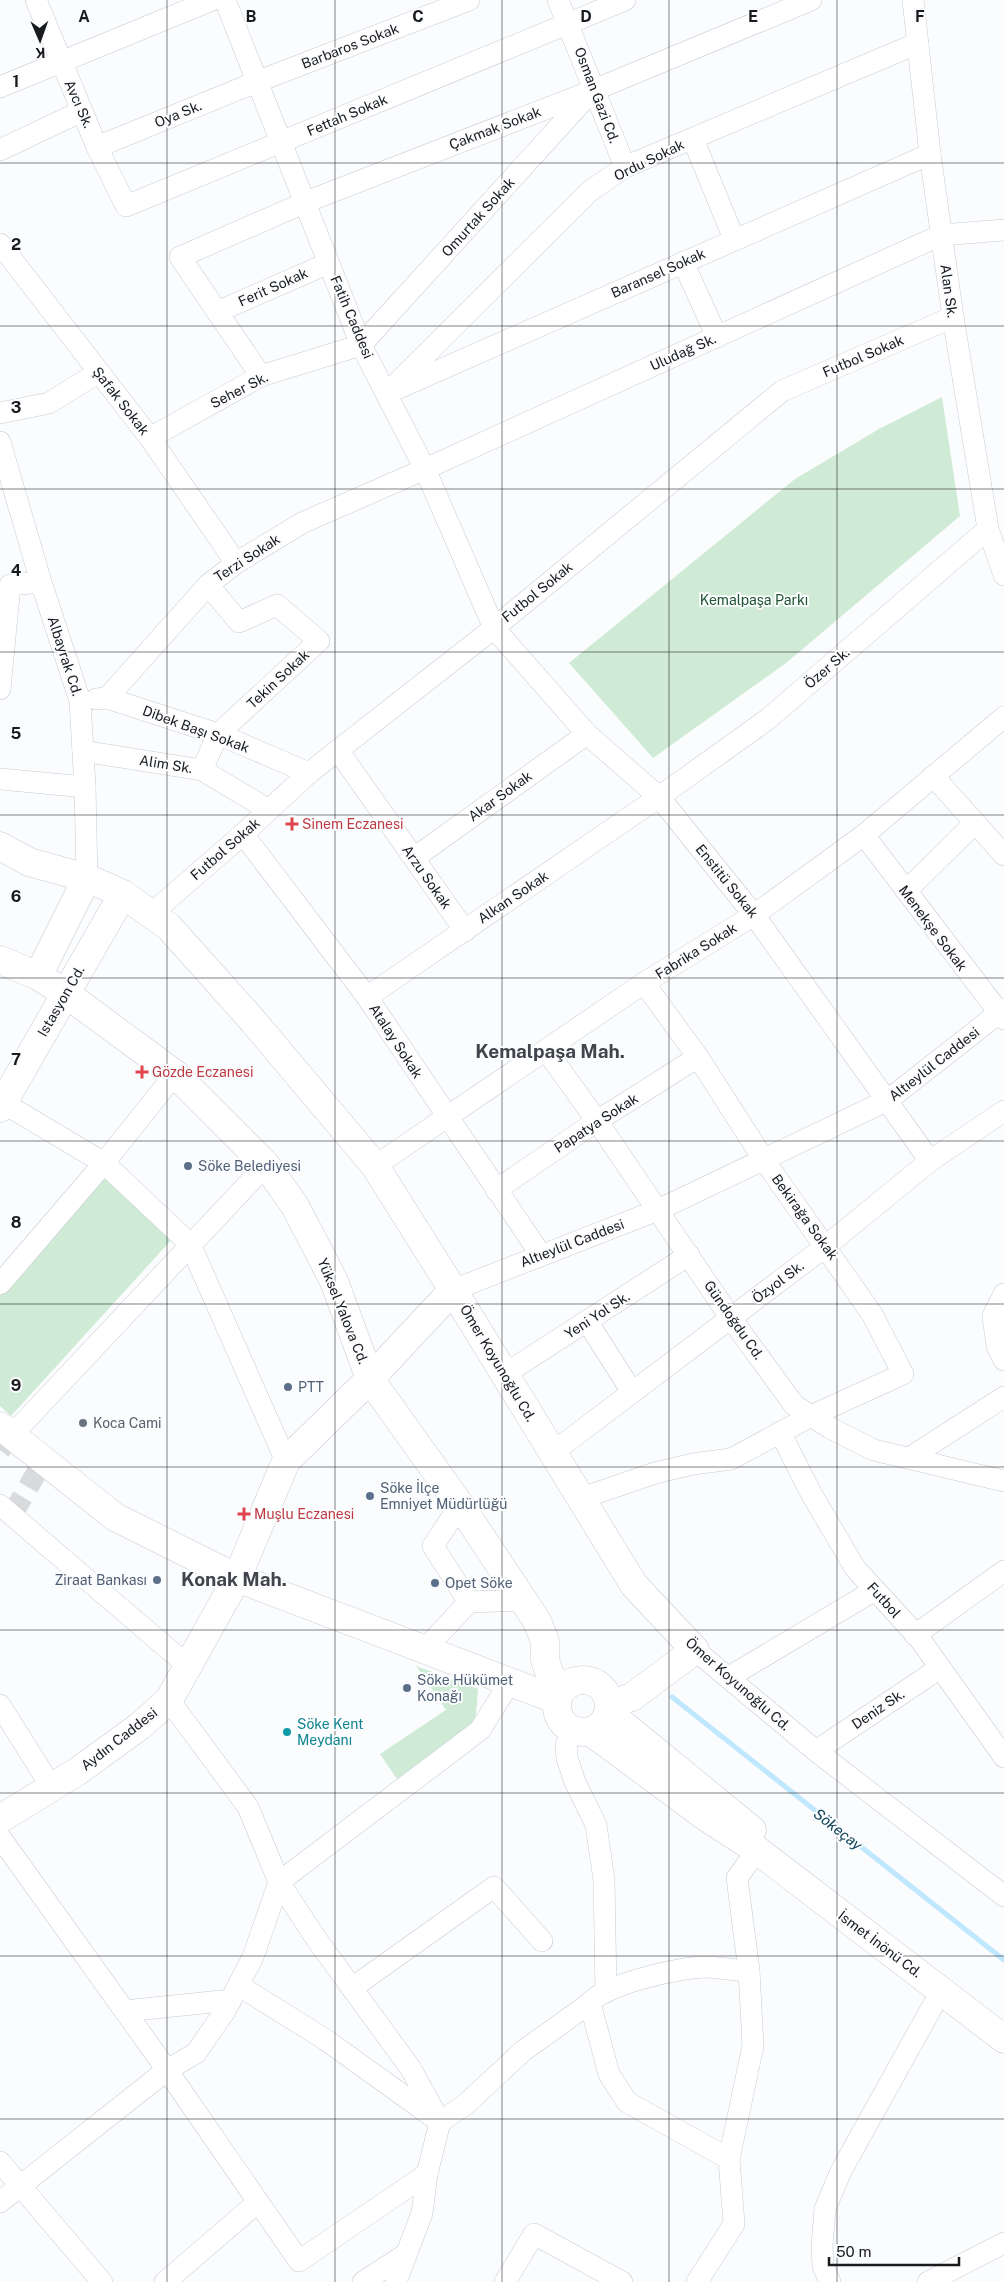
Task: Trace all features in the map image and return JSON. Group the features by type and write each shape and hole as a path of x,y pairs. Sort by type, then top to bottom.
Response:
{"main road":[{"name":"Ömer Koyunoğlu Cd.","path":"0,846 29,862 87,878 123,894 169,927 253,1021 375,1166 454,1290 552,1453 582,1498 634,1584 695,1650"},
{"path":"38,976 87,878"},
{"name":"Istasyon Cd.","path":"1,1104 123,894"},
{"name":"Yüksel Yalova Cd.","path":"0,960 38,976 65,993 175,1074 266,1165 295,1206 334,1281 370,1379 460,1505 538,1621 545,1641 545,1660 551,1678 561,1694"},
{"name":"Altıeylül Caddesi","path":"237,1578 286,1461 370,1379 454,1290"},
{"path":"6,1431 115,1517 237,1578 510,1682 561,1694"},
{"name":"Aydın Caddesi","path":"0,1819 52,1788 140,1726 169,1700 237,1578"},
{"path":"610,1708 632,1697 695,1650"},
{"path":"582,1731 603,1725 610,1708 608,1696 597,1683 580,1680 561,1694 559,1718 565,1726 582,1731 706,1817 759,1844"},
{"path":"610,1708 759,1844 1004,2026"},
{"name":"İsmet İnönü Cd.","path":"759,1844 941,1991 1004,2039"}],"street":[{"name":"Avcı Sk.","path":"36,0 61,63 126,206"},
{"path":"0,87 212,0"},
{"name":"Fatih Caddesi","path":"226,0 361,345 425,470 494,628"},
{"name":"Barbaros Sokak","path":"259,81 469,0"},
{"name":"Osman Gazi Cd.","path":"558,0 625,168"},
{"name":"Fettah Sokak","path":"126,206 625,0"},
{"name":"Çakmak Sokak","path":"217,312 180,257 306,202 594,90 811,0"},
{"name":"Alan Sk.","path":"914,1 930,154 953,317 988,529 1004,575"},
{"name":"Ordu Sokak","path":"387,393 590,191 625,168 918,43"},
{"name":"Oya Sk.","path":"98,146 259,81"},
{"name":"Omurtak Sokak","path":"361,345 594,90"},
{"path":"0,150 82,110"},
{"path":"693,139 734,239"},
{"name":"Baransel Sokak","path":"387,393 930,154"},
{"name":"Uludağ Sk.","path":"425,470 941,235 1004,230"},
{"name":"Şafak Sokak","path":"0,244 150,438 236,563"},
{"path":"683,262 717,337"},
{"name":"Ferit Sokak","path":"217,312 329,263"},
{"path":"217,312 261,376"},
{"name":"Futbol Sokak","path":"151,914 243,834 309,773 494,628 782,391 953,317"},
{"name":"Seher Sk.","path":"150,438 261,376 361,345"},
{"path":"0,413 49,403 99,372"},
{"name":"Albayrak Cd.","path":"0,442 41,582 80,701 85,787 87,878"},
{"name":"Terzi Sokak","path":"107,698 208,584 236,563 302,523 425,470"},
{"path":"0,489 18,501"},
{"name":"Özer Sk.","path":"659,797 768,719 988,529"},
{"path":"0,688 5,586 41,582"},
{"name":"Tekin Sokak","path":"208,584 239,622 278,605 319,641 218,734"},
{"name":"Enstitü Sokak","path":"494,628 587,734 659,797 754,914 930,1161"},
{"name":"Dibek Başı Sokak","path":"80,701 107,698 218,734 309,773"},
{"name":"Fabrika Sokak","path":"375,1166 644,983 754,914 864,835 1004,717"},
{"path":"202,770 218,734"},
{"name":"Akar Sokak","path":"414,858 587,734"},
{"name":"Arzu Sokak","path":"338,750 465,931"},
{"name":"Alim Sk.","path":"83,751 202,770 269,810"},
{"path":"933,776 1004,855"},
{"path":"0,779 85,787"},
{"name":"Alkan Sokak","path":"367,997 659,797"},
{"path":"906,891 975,823"},
{"name":"Atalay Sokak","path":"243,834 367,997 446,1117 541,1255"},
{"name":"Menekşe Sokak","path":"864,835 1002,1014"},
{"name":"Bekirağa Sokak","path":"644,983 698,1057 764,1160 872,1314 903,1374 813,1416"},
{"name":"Altıeylül Caddesi","path":"454,1290 658,1210 888,1100 1002,1014"},
{"name":"Gündoğdu Cd.","path":"546,1050 597,1121 730,1318 794,1404 830,1428 874,1450 1004,1481"},
{"name":"Papatya Sokak","path":"496,1190 597,1121 698,1057"},
{"path":"0,1284 104,1163 175,1074"},
{"path":"1,1104 104,1163 190,1244 286,1461"},
{"name":"Özyol Sk.","path":"552,1453 826,1246 930,1161 1004,1111"},
{"path":"6,1431 266,1165"},
{"name":"Yeni Yol Sk.","path":"505,1374 689,1256"},
{"path":"1004,1294 993,1316 997,1346 1004,1360"},
{"path":"587,1321 632,1392"},
{"path":"909,1458 1004,1397"},
{"path":"582,1498 655,1472 731,1459 813,1416"},
{"name":"Futbol","path":"780,1432 812,1495 855,1568 916,1635 1004,1756"},
{"path":"0,1505 188,1666"},
{"path":"460,1505 433,1546 469,1602"},
{"path":"916,1635 1004,1572"},
{"path":"728,1677 875,1590"},
{"path":"424,1650 469,1602 523,1600"},
{"name":"Ömer Koyunoğlu Cd.","path":"695,1650 816,1750 1004,1896"},
{"name":"Deniz Sk.","path":"816,1750 940,1668"},
{"path":"0,2202 167,2070 196,2053 234,1993 253,1957 279,1882 480,1730 510,1682"},
{"path":"169,1700 248,1807 279,1882 317,1940 411,2069 440,2122"},
{"path":"0,1705 52,1788"},
{"path":"582,1731 566,1745 567,1758 575,1782 596,1825 604,1880 598,1997 609,2074 627,2102 729,2160"},
{"path":"0,1837 167,2070 299,2261 427,2174"},
{"path":"697,2282 734,2224 729,2160 753,2046 749,1971 737,1878 759,1844"},
{"path":"352,1988 494,1887 542,1941"},
{"path":"396,2282 422,2213 427,2174 440,2122 466,2104 523,2051 598,1997 621,1984 705,1967 749,1971"},
{"path":"830,2282 823,2266 822,2246 825,2209 841,2171 941,1991"},
{"path":"125,2011 234,1993 326,2040 440,2122"},
{"path":"0,2162 102,2282"},
{"path":"165,2282 258,2202"},
{"path":"505,2282 534,2234 622,2282"},
{"path":"928,2282 1004,2243"},
{"path":"363,2282 406,2254"}],"green space":[{"name":"Kemalpaşa Parkı","path":"942,397 960,516 786,663 653,758 569,663 795,479 879,429"},
{"path":"105,1177 174,1237 11,1416 0,1406 0,1295"},
{"path":"416,1666 478,1689 476,1715 470,1728 397,1779 380,1754 446,1710"}],"waterway":[{"name":"Sökeçay","path":"672,1697 1004,1960"}],"tunnel":[{"path":"0,1450 11,1436"},
{"path":"12,1515 44,1460"}],"place":[{"name":"Sinem Eczanesi","path":"292,824"},
{"name":"Gözde Eczanesi","path":"142,1072"},
{"name":"Söke Belediyesi","path":"188,1166"},
{"name":"PTT","path":"288,1387"},
{"name":"Koca Cami","path":"83,1423"},
{"name":"Söke İlçe Emniyet Müdürlüğü","path":"370,1496"},
{"name":"Muşlu Eczanesi","path":"244,1514"},
{"name":"Ziraat Bankası","path":"157,1580"},
{"name":"Opet Söke","path":"435,1583"},
{"name":"Söke Hükümet Konağı","path":"407,1688"},
{"name":"Söke Kent Meydanı","path":"287,1732"}],"district":[{"name":"Kemalpaşa Mah.","path":"550,1051"},
{"name":"Konak Mah.","path":"234,1579"}]}
